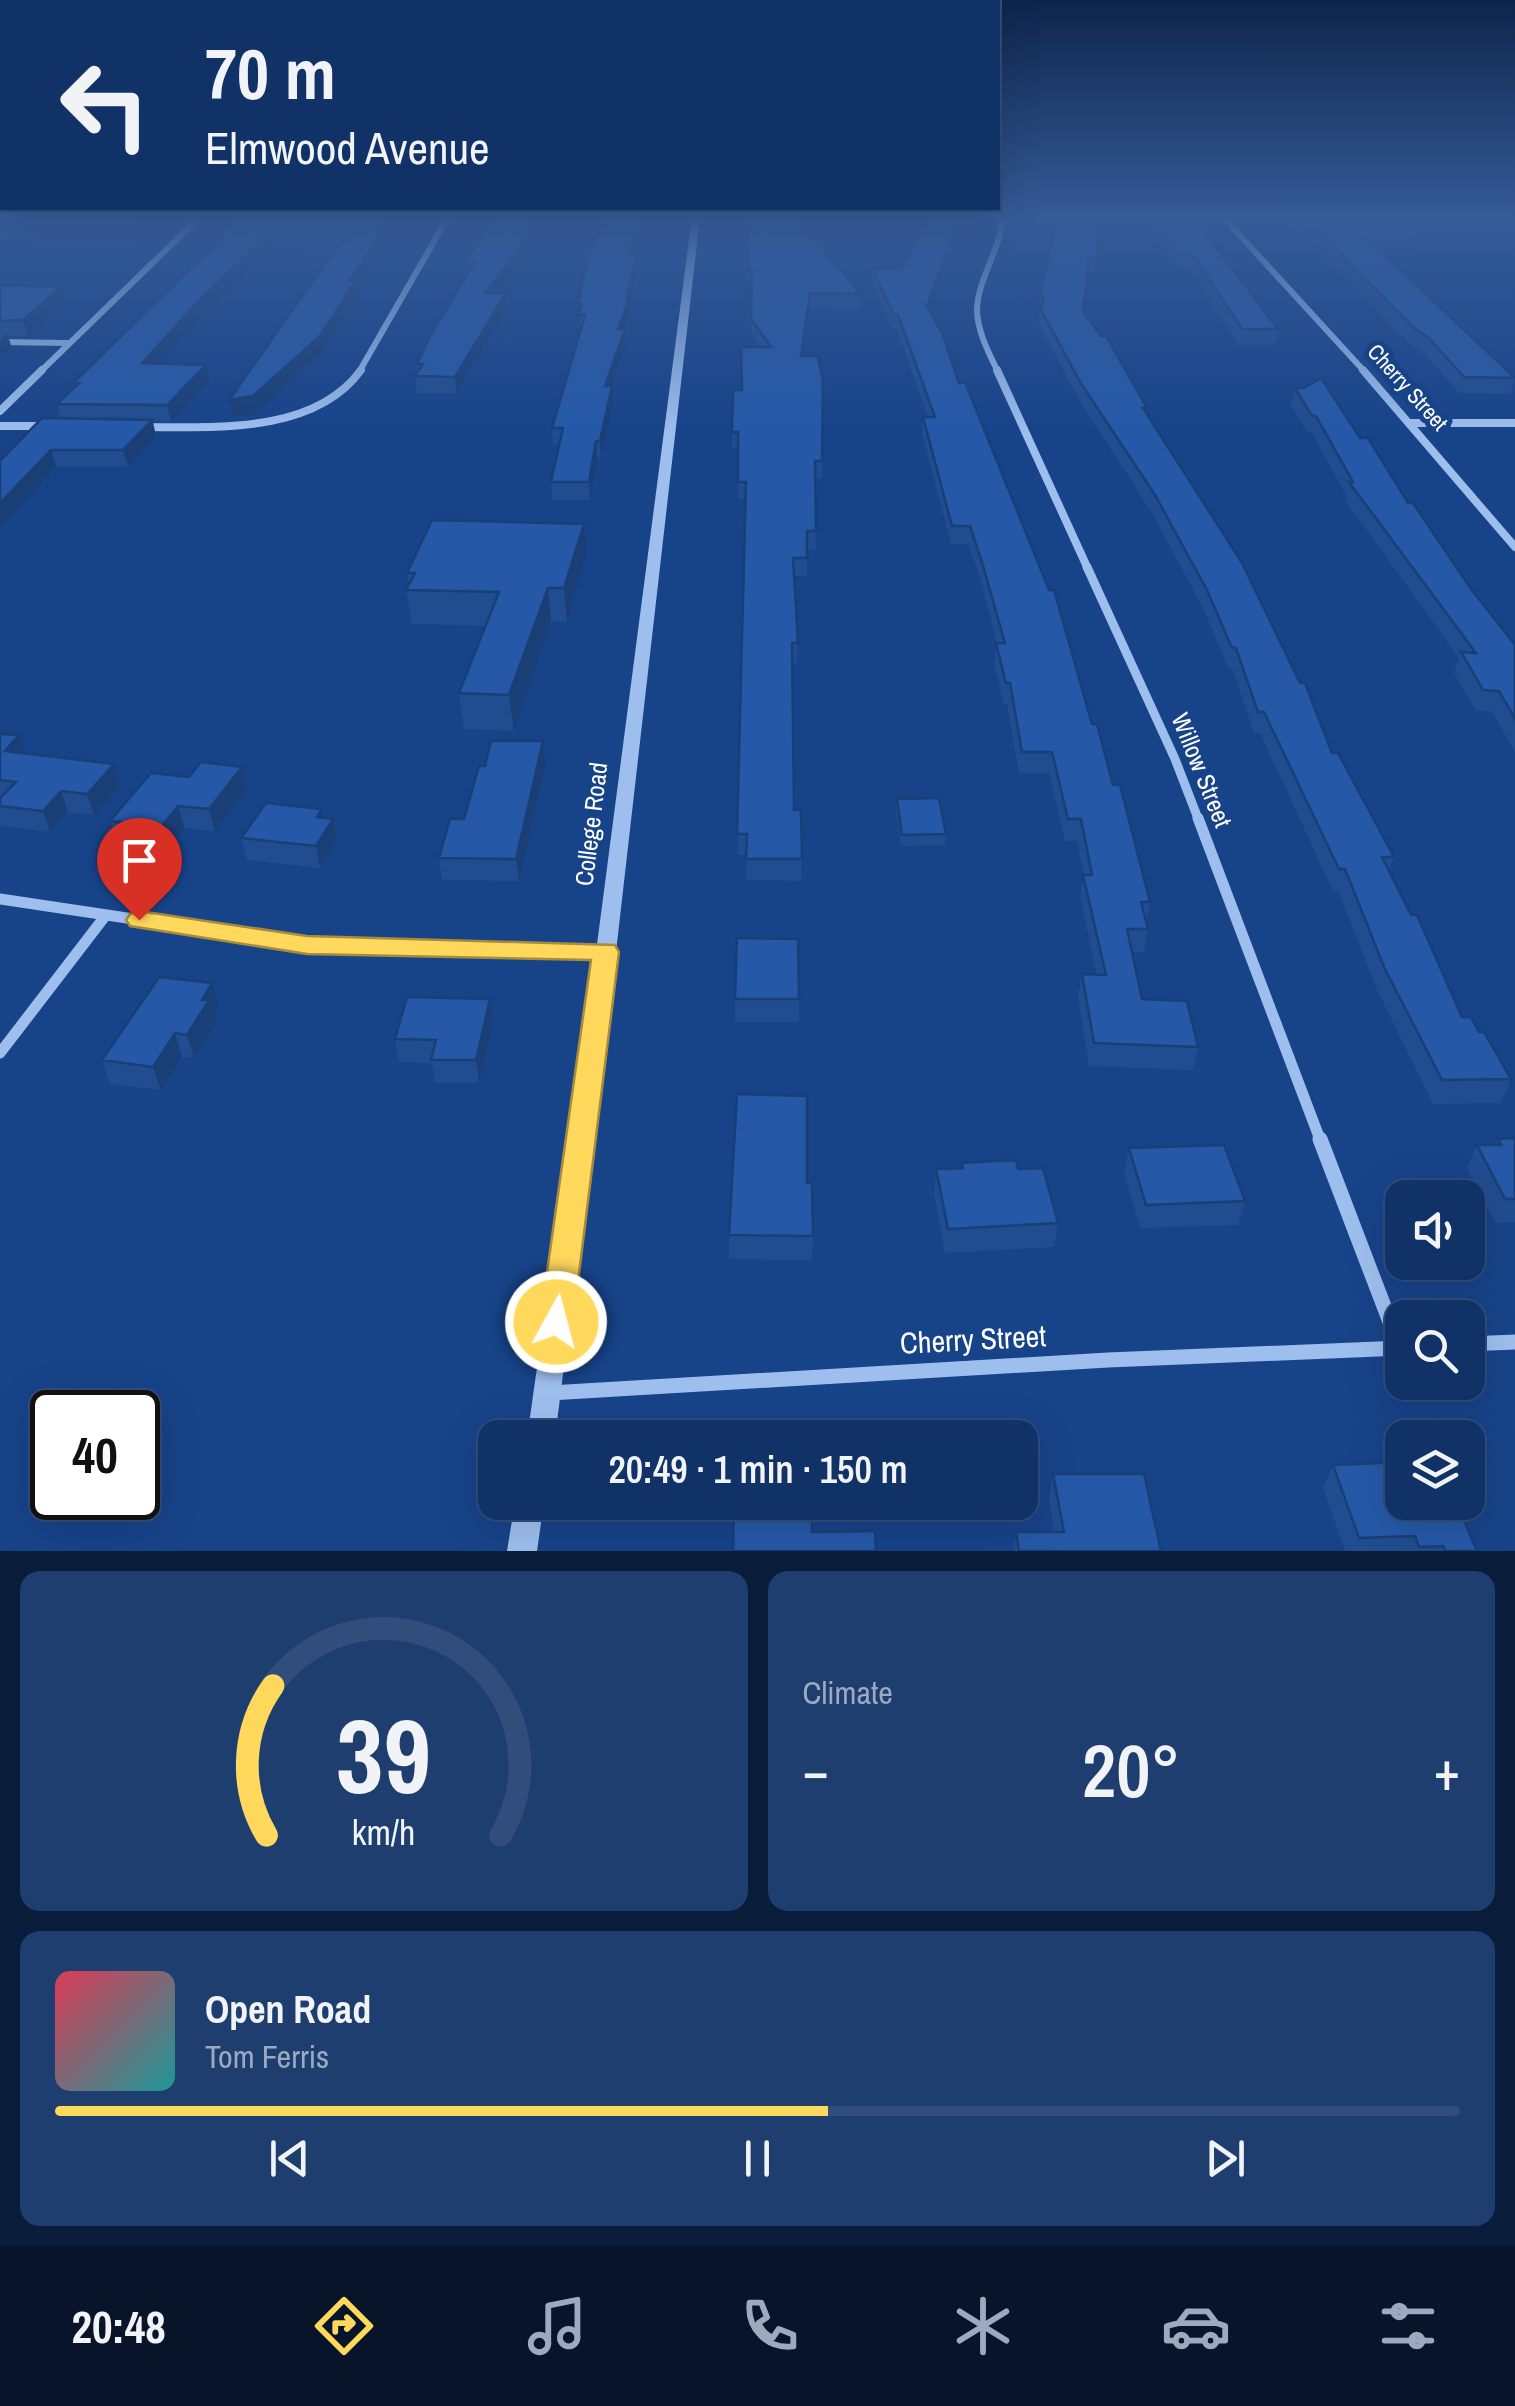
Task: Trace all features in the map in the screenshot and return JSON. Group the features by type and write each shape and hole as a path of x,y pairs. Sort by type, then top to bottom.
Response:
{"street":[{"path":"0,411 67,342 127,289"},
{"path":"136,427 214,426 273,418 315,407 344,391 363,367 407,289"},
{"name":"College Road","path":"544,1420 687,289"},
{"name":"Willow Street","path":"983,289 977,307 980,332 1176,759 1385,1306"},
{"name":"Cherry Street","path":"1289,289 1411,423 1515,547"},
{"path":"0,342 67,342"},
{"path":"1411,423 1515,423"},
{"path":"0,426 48,426"},
{"path":"0,899 307,945 606,952"},
{"path":"0,1052 106,915"},
{"path":"1485,1343 1515,1342"},
{"name":"Cherry Street","path":"548,1393 1108,1360 1385,1349"},
{"path":"522,1551 527,1520"}],"building":[{"path":"0,289 58,289 23,320 0,321"},
{"path":"169,289 210,289 142,363 206,365 167,405 57,404 79,383 73,383"},
{"path":"307,289 350,289 320,336 253,396 229,400"},
{"path":"458,289 506,293 455,377 415,376 423,364 417,364"},
{"path":"581,289 629,289 629,300 618,329 625,329 605,386 612,386 589,482 551,482 563,428 552,428 585,315 578,315 582,304 578,304"},
{"path":"752,289 857,289 861,294 810,293 801,356 818,356 823,382 822,461 815,461 816,531 807,531 807,558 793,558 798,643 792,643 794,810 801,810 802,859 746,859 747,834 737,834 746,482 738,482 738,432 732,432 733,390 742,390 741,347 771,347 751,319"},
{"path":"882,289 933,289 927,306 943,335 959,383 965,382 1049,590 1054,590 1092,724 1097,724 1113,785 1120,785 1150,902 1141,902 1148,929 1127,929 1142,999 1187,1001 1198,1047 1094,1043 1082,974 1106,975 1083,875 1092,875 1081,819 1068,819 1052,752 1022,752 1010,683 1006,683 996,643 1005,643 982,562 970,526 952,526 923,417 935,417 898,315 894,315"},
{"path":"1041,289 1085,289 1083,311 1101,336 1106,336 1147,408 1143,408 1242,563 1300,683 1305,683 1332,753 1338,753 1394,857 1382,857 1411,915 1417,915 1462,1017 1471,1017 1479,1032 1484,1032 1511,1079 1442,1080 1384,967 1345,869 1339,869 1264,712 1258,712 1236,648 1232,648 1207,590 1155,495 1082,385 1041,310 1044,296 1040,296"},
{"path":"1216,289 1248,289 1278,329 1242,329"},
{"path":"1376,289 1421,289 1515,378 1464,377 1427,336"},
{"path":"1321,378 1360,438 1368,438 1408,503 1413,503 1471,589 1515,645 1515,719 1499,691 1483,690 1461,652 1476,653 1349,482 1353,482 1316,416 1312,416 1295,388 1304,388"},
{"path":"42,418 152,420 123,450 51,450 0,503 0,461"},
{"path":"432,520 584,524 564,588 548,588 509,695 459,693 499,592 406,590 415,573 407,573"},
{"path":"0,734 19,735 5,751 114,764 87,794 61,791 43,811 0,806 0,798 16,782 0,780"},
{"path":"491,741 543,741 516,859 439,858 450,819 464,819 479,766 485,766"},
{"path":"201,762 242,767 209,809 178,806 162,826 110,821 151,773 189,777"},
{"path":"939,798 946,834 902,835 897,799"},
{"path":"266,803 322,809 317,817 333,819 316,846 241,838"},
{"path":"737,938 798,939 799,999 735,999"},
{"path":"159,977 212,983 202,1000 209,1000 187,1035 175,1033 153,1067 102,1060"},
{"path":"407,997 490,999 476,1060 431,1060 436,1040 395,1039"},
{"path":"737,1094 807,1096 807,1183 812,1183 813,1236 729,1235"},
{"path":"1515,1138 1515,1199 1505,1199 1477,1145 1501,1145 1498,1139"},
{"path":"1224,1145 1245,1201 1146,1205 1129,1148"},
{"path":"1016,1160 1018,1169 1043,1168 1058,1223 948,1229 936,1169 963,1168 962,1163"},
{"path":"1385,1463 1385,1520 1464,1520 1477,1551 1419,1547 1415,1536 1359,1538 1333,1465"},
{"path":"1053,1474 1144,1474 1161,1551 1019,1551 1016,1532 1064,1532"},
{"path":"734,1520 812,1520 812,1532 875,1531 876,1551 733,1551"}],"route":[{"path":"139,920 307,945 606,952 556,1322"}]}
